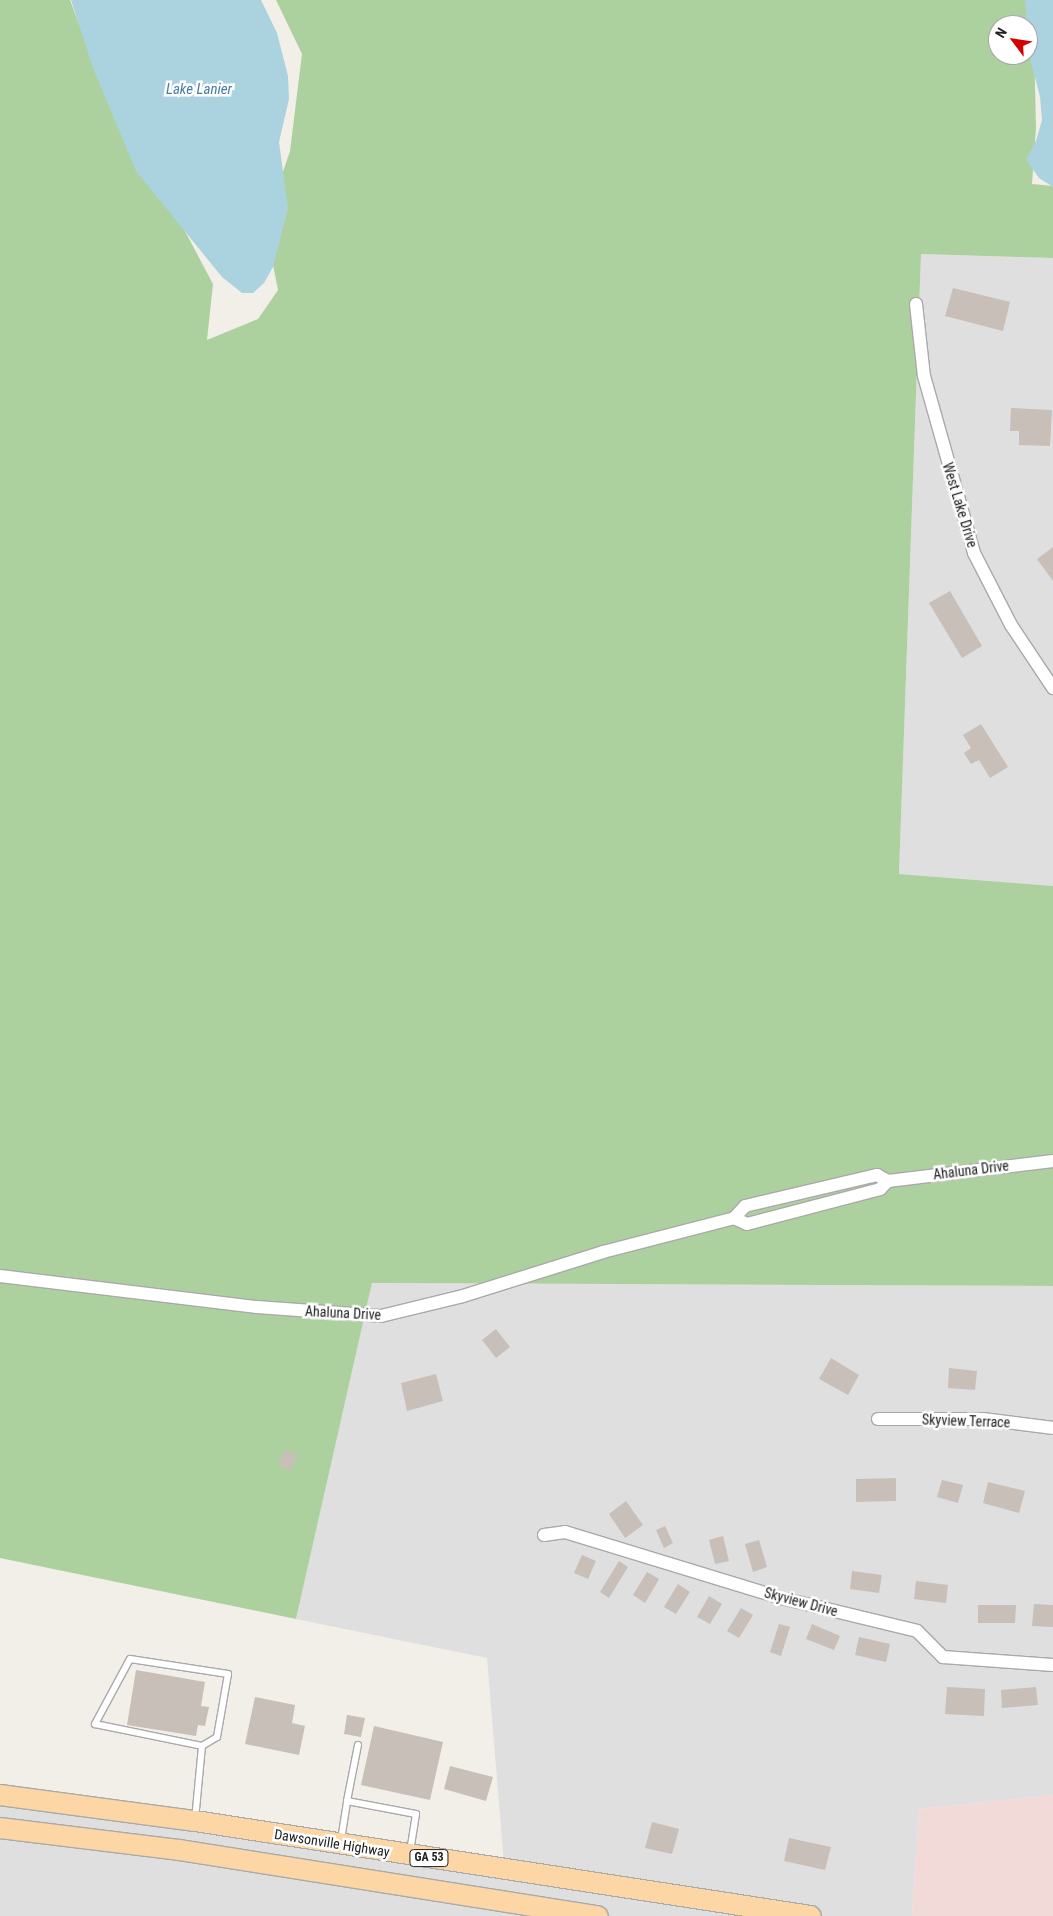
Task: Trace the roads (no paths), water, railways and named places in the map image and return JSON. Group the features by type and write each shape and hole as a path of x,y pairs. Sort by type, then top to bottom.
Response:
{"main road":[{"name":"Dawsonville Highway","path":"0,1794 195,1821 811,1916"},
{"name":"GA 53","path":"0,1828 178,1850 598,1916"}],"street":[{"name":"West Lake Drive","path":"916,304 924,376 947,467 974,553 1011,625 1053,688"},
{"name":"Ahaluna Drive","path":"0,1276 257,1307 381,1316 463,1296 603,1252 734,1218 747,1224 880,1189 888,1181 1053,1161"},
{"name":"Skyview Terrace","path":"878,1419 983,1419 1053,1428"},
{"name":"Skyview Drive","path":"544,1535 566,1532 782,1598 917,1631 943,1657 1053,1664"}],"lane":[{"path":"130,1659 228,1674 218,1737 202,1746 95,1724 130,1659"},
{"path":"340,1844 358,1745"},
{"path":"195,1821 202,1746"},
{"path":"347,1802 416,1814 409,1855"}],"water":[{"name":"Lake Lanier","path":"71,0 261,0 277,33 288,76 289,99 279,142 288,208 273,267 264,283 253,293 242,293 222,277 136,171 93,68"},
{"path":"1025,0 1053,0 1053,187 1039,178 1026,160 1036,141 1042,120 1040,97 1032,65 1038,65 1038,15 1026,15"}]}
